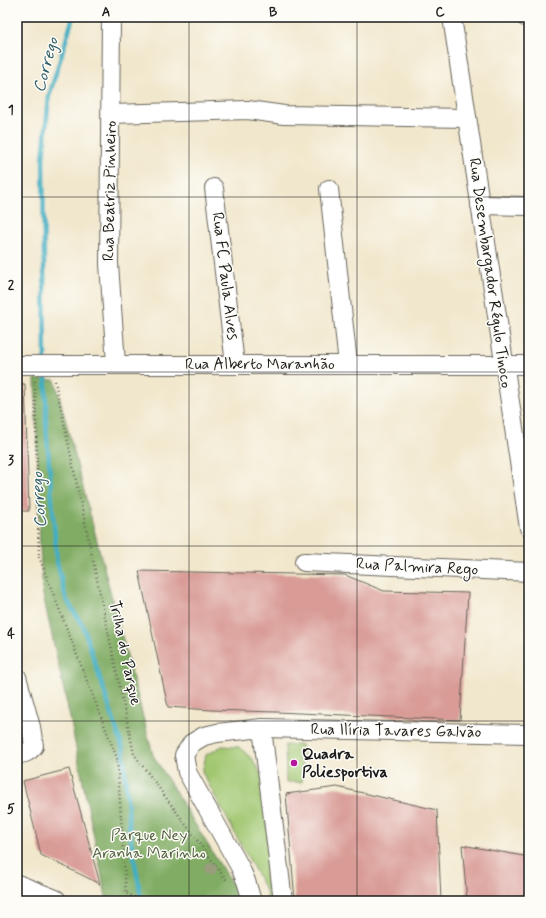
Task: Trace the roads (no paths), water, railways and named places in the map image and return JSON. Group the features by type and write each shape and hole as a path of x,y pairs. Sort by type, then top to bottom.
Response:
{"main road":[{"path":"19,883 55,901"}],"street":[{"name":"Rua Beatriz Pinheiro","path":"111,17 109,264 116,364"},
{"name":"Rua Desembargador Régulo Tinoco","path":"452,17 503,364 528,521"},
{"path":"525,17 529,18"},
{"path":"111,114 248,110 284,115 467,118"},
{"name":"Rua FC Paula Alves","path":"214,188 236,364"},
{"path":"329,189 348,364"},
{"path":"480,205 529,206"},
{"name":"Rua Alberto Maranhão","path":"28,369 59,372 116,364 529,365"},
{"name":"Rua Palmira Rego","path":"304,562 529,572"},
{"path":"17,677 31,727 34,746 30,751 24,754 17,754"},
{"path":"262,728 283,901"},
{"name":"Rua Ilíria Tavares Galvão","path":"252,901 240,867 186,772 184,755 192,743 204,736 217,733 262,728 529,734"}],"waterway":[{"name":"Corrego","path":"45,362 43,159 49,96 73,17"},
{"name":"Corrego","path":"46,369 46,424 57,562 66,599 83,626 123,749 130,834 141,898"}],"place":[{"name":"Quadra Poliesportiva","path":"294,763"}],"park label":[{"name":"Parque Ney Aranha Marinho","path":"149,844"}]}
